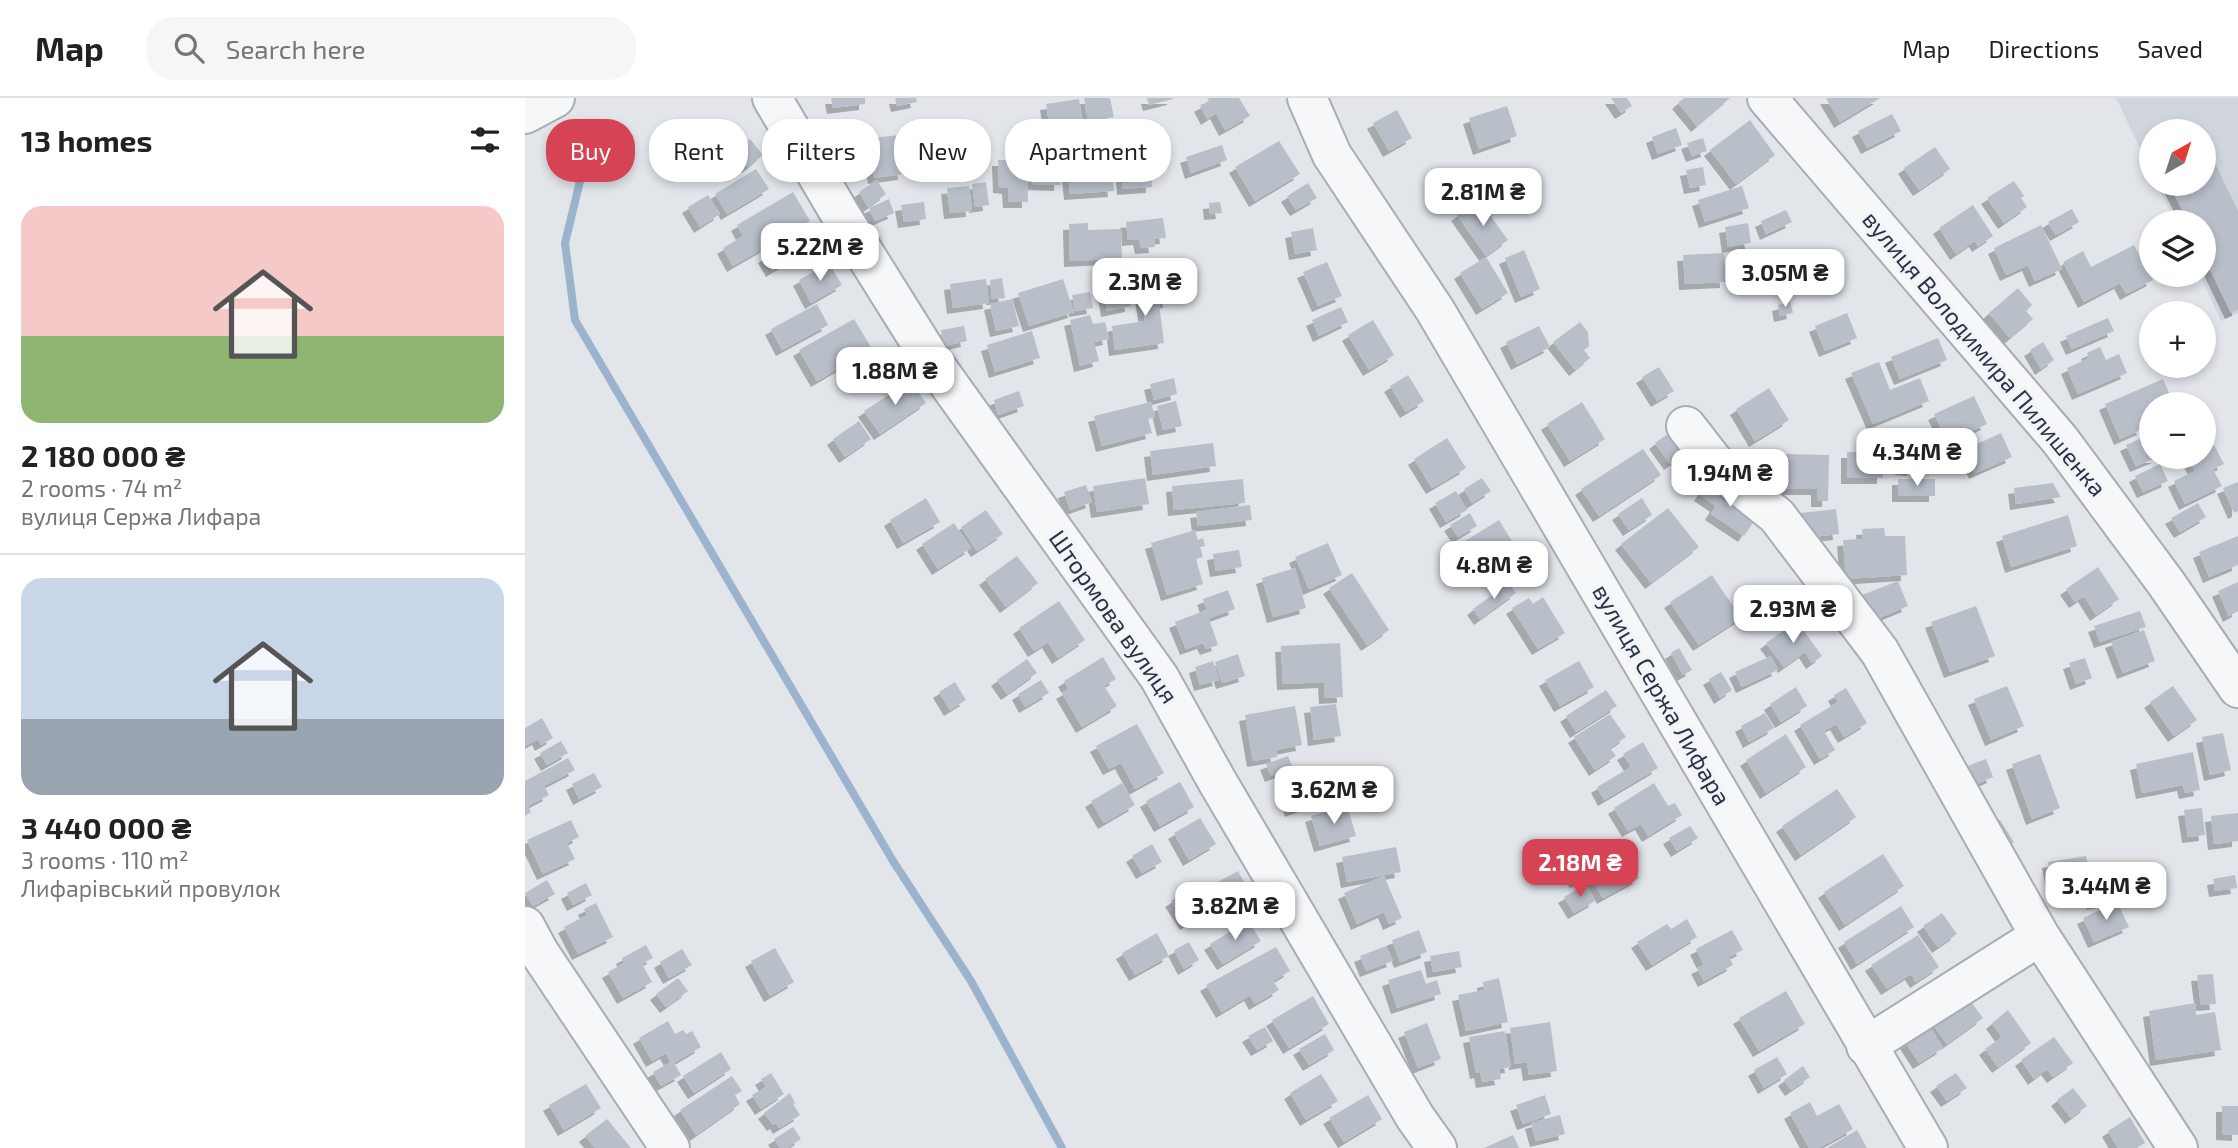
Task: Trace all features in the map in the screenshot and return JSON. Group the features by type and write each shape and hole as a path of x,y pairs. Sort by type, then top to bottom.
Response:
{"street":[{"path":"525,114 555,98"},
{"name":"Штормова вулиця","path":"772,98 843,219 930,358 1159,677 1224,793 1415,1116 1437,1148"},
{"name":"вулиця Сержа Лифара","path":"1307,98 1332,155 1435,310 1928,1148"},
{"name":"вулиця Володимира Пилишенка","path":"1767,98 2060,440 2166,583 2238,688"},
{"path":"1686,426 1721,471 1777,516 1880,652 2040,936 2178,1148"},
{"path":"525,926 539,952 670,1148"},
{"path":"1866,1046 2040,936"}],"shaded area":[{"path":"2116,98 2238,98 2238,313 2221,321 2216,310 2216,301 2212,301 2205,287 2216,287 2216,210 2169,210 2163,196 2216,196 2216,119 2139,119 2139,146"}],"building":[{"path":"831,98 865,98 865,104 833,108"},
{"path":"895,98 916,98 917,102 897,106"},
{"path":"1084,98 1110,98 1114,117 1088,119"},
{"path":"1147,98 1173,98 1173,99 1149,105"},
{"path":"1207,98 1239,98 1250,116 1225,130 1216,113 1207,119 1200,106 1209,101"},
{"path":"1611,98 1627,98 1632,106 1621,113"},
{"path":"1684,98 1730,98 1697,126 1678,103"},
{"path":"1826,98 1880,98 1840,122"},
{"path":"1079,99 1082,119 1048,119 1046,104"},
{"path":"1507,106 1517,136 1479,149 1469,118"},
{"path":"1397,110 1412,138 1389,151 1373,123"},
{"path":"1892,114 1901,131 1867,148 1858,131"},
{"path":"1750,120 1775,155 1736,184 1710,150"},
{"path":"1676,128 1682,145 1658,154 1652,137"},
{"path":"894,136 894,175 880,177 880,137"},
{"path":"1703,138 1707,151 1692,156 1687,143"},
{"path":"750,139 762,156 748,167"},
{"path":"1279,141 1300,174 1255,201 1235,167"},
{"path":"1222,145 1227,160 1191,173 1186,157"},
{"path":"1935,147 1950,169 1919,190 1904,168"},
{"path":"998,160 1005,160 1005,182 1028,182 1028,202 1009,202 1008,188 999,187"},
{"path":"2216,165 2238,211 2238,310 2231,313 2216,282 2216,210 2182,210 2175,196 2216,196"},
{"path":"1703,167 1706,185 1690,188 1686,170"},
{"path":"756,169 769,189 727,214 715,194 735,182 748,182 748,174"},
{"path":"2014,181 2024,196 2021,198 2027,207 2004,223 1987,198"},
{"path":"878,182 886,194 868,207 859,192"},
{"path":"986,182 989,205 975,207 972,184"},
{"path":"1032,182 1060,182 1060,185"},
{"path":"1069,182 1113,182 1114,191 1070,194"},
{"path":"1122,182 1152,182 1152,187 1123,189"},
{"path":"1308,183 1317,198 1296,210 1287,196"},
{"path":"969,186 972,211 950,213 947,188"},
{"path":"1742,186 1749,208 1705,222 1698,200"},
{"path":"793,192 810,221 733,266 723,248 743,236 737,225"},
{"path":"708,195 720,214 700,227 688,207"},
{"path":"889,199 894,213 875,221 869,208"},
{"path":"1479,200 1508,240 1486,256 1457,215"},
{"path":"924,202 926,219 904,222 901,205"},
{"path":"1220,202 1222,213 1210,214 1209,203"},
{"path":"1973,205 1993,236 1978,246 1975,241 1956,254 1939,228"},
{"path":"2072,209 2079,222 2056,235 2048,222"},
{"path":"1786,210 1792,222 1766,234 1761,221"},
{"path":"1163,218 1166,238 1154,239 1155,247 1141,248 1139,239 1128,240 1126,222"},
{"path":"1088,223 1088,230 1121,229 1122,262 1110,262 1110,259 1070,261 1069,224"},
{"path":"1748,223 1751,243 1728,247 1725,227"},
{"path":"2041,225 2062,269 2035,281 2028,265 2006,275 1994,248"},
{"path":"1313,228 1317,250 1295,254 1291,232"},
{"path":"791,241 799,254 772,271 764,257"},
{"path":"2134,245 2139,254 2140,287 2126,294 2120,283 2084,302 2063,262 2083,251 2091,267"},
{"path":"1524,250 1540,289 1521,297 1505,258"},
{"path":"1724,253 1726,282 1685,284 1683,255"},
{"path":"1486,257 1508,293 1482,309 1460,273"},
{"path":"1327,262 1342,296 1318,306 1303,272"},
{"path":"829,263 842,285 811,303 799,280"},
{"path":"1165,277 1169,302 1159,303 1164,343 1115,350 1112,326 1145,321 1139,281"},
{"path":"1002,278 1005,298 992,299 990,280"},
{"path":"986,279 989,303 953,308 950,284"},
{"path":"1063,279 1074,312 1029,326 1018,293"},
{"path":"1128,288 1131,306 1107,311 1104,292"},
{"path":"2018,288 2032,305 2026,311 2033,319 2010,338 1989,313"},
{"path":"1090,292 1093,308 1075,311 1072,295"},
{"path":"1012,299 1019,326 996,331 990,304"},
{"path":"1790,302 1793,313 1780,316 1778,305"},
{"path":"817,304 828,325 782,350 771,329"},
{"path":"1341,307 1348,322 1319,336 1312,320"},
{"path":"1847,313 1857,338 1825,351 1815,326"},
{"path":"1090,315 1093,324 1105,322 1109,339 1094,342 1099,361 1080,366 1070,320"},
{"path":"2108,318 2114,331 2072,349 2066,336"},
{"path":"854,319 872,349 817,381 799,350"},
{"path":"1373,320 1394,355 1369,370 1348,335"},
{"path":"1580,322 1588,332 1589,346 1584,350 1590,358 1575,370 1553,342"},
{"path":"964,326 967,341 944,346 941,330"},
{"path":"1539,326 1550,347 1517,364 1506,342"},
{"path":"1032,331 1040,358 995,372 987,345"},
{"path":"1938,338 1947,360 1900,379 1891,357"},
{"path":"2043,342 2054,360 2041,369 2030,350"},
{"path":"2100,347 2106,360 2119,354 2127,373 2078,394 2067,368 2089,358 2087,353"},
{"path":"1879,362 1890,390 1920,378 1929,401 1873,424 1851,373"},
{"path":"1659,367 1674,391 1657,401 1642,377"},
{"path":"1408,375 1424,401 1406,412 1390,386"},
{"path":"1174,378 1177,394 1154,400 1150,384"},
{"path":"2163,379 2169,392 2139,392 2139,431 2120,439 2105,404"},
{"path":"910,381 926,403 880,434 864,411"},
{"path":"1769,388 1789,420 1755,441 1736,409"},
{"path":"1019,391 1024,406 998,415 994,400"},
{"path":"1974,396 1987,424 1948,442 1934,414"},
{"path":"1176,401 1182,426 1163,430 1157,406"},
{"path":"1151,402 1155,417 1148,419 1152,433 1102,446 1094,416"},
{"path":"1582,402 1605,439 1570,461 1547,424"},
{"path":"859,421 871,439 845,457 833,439"},
{"path":"1672,431 1687,453 1670,464 1655,443"},
{"path":"2001,433 2012,457 1975,473 1964,450"},
{"path":"1447,438 1466,468 1432,488 1414,459"},
{"path":"2139,439 2139,465 2136,466 2126,445"},
{"path":"1213,443 1216,466 1153,475 1150,451"},
{"path":"1643,449 1661,475 1599,516 1581,489"},
{"path":"2216,449 2224,464 2216,468"},
{"path":"1902,451 1914,452 1913,470 1901,469"},
{"path":"1847,452 1883,452 1883,478 1847,478"},
{"path":"1786,454 1829,455 1828,501 1817,501 1817,489 1785,489"},
{"path":"2150,469 2162,469 2168,481 2143,492 2135,476"},
{"path":"2194,469 2213,469 2222,486 2185,504 2174,481 2195,471"},
{"path":"1145,478 1149,504 1097,512 1093,486"},
{"path":"1482,478 1491,491 1472,503 1464,489"},
{"path":"1243,479 1245,503 1174,510 1172,486"},
{"path":"1898,479 1935,479 1935,496 1898,496"},
{"path":"1710,481 1759,514 1744,536 1711,514 1716,506 1700,495"},
{"path":"2238,482 2238,511 2234,513 2223,488"},
{"path":"2053,483 2061,497 2016,504 2014,488"},
{"path":"1086,485 1092,502 1070,510 1064,492"},
{"path":"1456,491 1467,510 1446,522 1435,503"},
{"path":"926,498 940,522 903,543 890,520"},
{"path":"1642,498 1652,515 1629,530 1618,514"},
{"path":"2198,503 2206,517 2180,532 2171,518"},
{"path":"1250,505 1252,520 1198,526 1196,512"},
{"path":"1668,508 1699,547 1651,583 1621,544"},
{"path":"1836,509 1839,534 1804,538 1801,513"},
{"path":"986,510 1003,534 977,551 961,527"},
{"path":"1470,513 1477,526 1458,537 1450,525"},
{"path":"2068,515 2077,546 2011,567 2002,536"},
{"path":"1499,520 1521,556 1487,576 1465,541"},
{"path":"954,523 971,548 938,569 922,544"},
{"path":"1884,528 1885,536 1905,536 1907,575 1846,579 1843,540 1863,539 1862,529"},
{"path":"1195,530 1198,540 1203,538 1205,546 1200,547 1203,557 1196,559 1203,584 1167,595 1151,543"},
{"path":"2238,536 2238,565 2209,577 2199,552"},
{"path":"1328,543 1342,575 1309,589 1295,557"},
{"path":"1239,550 1242,567 1216,571 1213,554"},
{"path":"1017,556 1038,583 1006,607 985,579"},
{"path":"2098,567 2119,599 2096,615 2084,596 2075,602 2066,589"},
{"path":"1295,568 1306,608 1273,617 1262,578"},
{"path":"1352,573 1389,630 1367,645 1329,588"},
{"path":"1712,575 1741,618 1699,645 1670,602"},
{"path":"1898,581 1908,606 1872,621 1857,597"},
{"path":"2238,582 2238,611 2229,616 2218,591"},
{"path":"1509,583 1516,593 1480,619 1473,609"},
{"path":"1228,590 1235,609 1210,618 1203,599"},
{"path":"1543,597 1565,633 1538,649 1512,608 1529,598 1533,604"},
{"path":"1059,601 1085,640 1058,658 1048,642 1034,651 1019,628"},
{"path":"1976,606 1995,656 1950,672 1931,622"},
{"path":"1206,610 1218,645 1206,649 1203,643 1186,649 1175,622"},
{"path":"2140,611 2146,627 2100,642 2094,626"},
{"path":"1797,621 1822,656 1812,663 1805,652 1784,667 1766,643"},
{"path":"2144,630 2155,661 2123,673 2111,642"},
{"path":"1340,643 1343,697 1325,698 1324,682 1283,684 1281,646"},
{"path":"1679,648 1692,670 1683,675 1671,653"},
{"path":"1238,654 1245,676 1222,683 1215,662"},
{"path":"1771,656 1778,670 1742,687 1735,672"},
{"path":"1103,657 1116,679 1104,686 1117,706 1082,727 1062,693 1069,689 1064,681"},
{"path":"2085,658 2092,678 2076,684 2069,663"},
{"path":"1027,659 1037,673 1007,694 997,680"},
{"path":"1213,661 1219,680 1200,685 1195,667"},
{"path":"1579,661 1594,687 1560,706 1545,680"},
{"path":"1721,672 1732,690 1720,698 1709,679"},
{"path":"1041,680 1049,693 1025,707 1018,694"},
{"path":"955,682 966,700 950,710 939,692"},
{"path":"2007,686 2024,726 1991,740 1974,699"},
{"path":"2173,686 2197,720 2174,736 2150,702"},
{"path":"1796,687 1807,706 1781,722 1770,704"},
{"path":"1846,688 1867,723 1844,737 1836,724 1824,731 1835,750 1820,759 1800,725 1838,702 1834,695"},
{"path":"1606,690 1617,706 1576,732 1566,716"},
{"path":"1336,704 1341,736 1314,740 1310,707"},
{"path":"1295,706 1302,745 1276,750 1277,757 1253,761 1245,715"},
{"path":"1765,713 1774,728 1749,742 1741,726"},
{"path":"1610,714 1626,737 1610,748 1616,756 1595,770 1574,737"},
{"path":"542,718 553,738 541,745 538,739 525,746 525,728"},
{"path":"1137,724 1164,773 1135,789 1121,763 1109,769 1096,746"},
{"path":"2223,733 2231,770 2210,775 2202,737"},
{"path":"1786,734 1806,767 1766,793 1746,760"},
{"path":"561,741 568,753 547,765 540,753"},
{"path":"1643,742 1658,768 1604,800 1597,787 1631,767 1623,754"},
{"path":"2193,752 2200,790 2185,793 2183,785 2142,793 2136,764"},
{"path":"2040,754 2060,808 2032,819 2012,764"},
{"path":"1288,756 1293,768 1271,776 1266,764"},
{"path":"568,758 575,770 544,786 549,795 528,806 531,812 525,816 525,781"},
{"path":"1986,759 1993,777 1970,787 1962,768"},
{"path":"1365,770 1373,795 1342,805 1335,779"},
{"path":"594,773 602,787 579,799 572,784"},
{"path":"1318,775 1326,798 1291,811 1283,788"},
{"path":"1180,782 1194,807 1160,826 1146,801"},
{"path":"1122,783 1135,805 1104,823 1091,801"},
{"path":"1654,783 1668,806 1675,803 1682,815 1648,836 1641,824 1628,831 1614,808"},
{"path":"1837,789 1856,817 1801,855 1782,826"},
{"path":"1347,805 1356,836 1320,846 1311,816"},
{"path":"2202,808 2205,835 2188,837 2184,810"},
{"path":"2238,813 2238,841 2214,844 2211,816"},
{"path":"1200,818 1216,844 1189,860 1174,833"},
{"path":"571,820 579,837 567,843 575,859 543,874 527,840"},
{"path":"2000,820 2014,842 2000,850 1987,827"},
{"path":"1690,826 1698,838 1677,851 1669,838"},
{"path":"1152,844 1162,862 1142,873 1132,856"},
{"path":"1396,847 1401,872 1347,882 1342,857"},
{"path":"1602,854 1608,864 1625,854 1639,878 1603,898 1589,874 1576,882 1571,872"},
{"path":"1883,854 1904,886 1845,925 1824,892"},
{"path":"2086,856 2089,872 2095,871 2096,879 2109,877 2113,900 2093,904 2091,893 2067,897 2064,880 2052,882 2048,862"},
{"path":"1238,871 1247,887 1223,901 1214,884"},
{"path":"2235,875 2237,888 2215,891 2213,879"},
{"path":"1384,876 1402,918 1389,924 1384,912 1357,924 1344,893"},
{"path":"547,880 555,894 533,906 525,893"},
{"path":"586,883 592,895 573,905 567,893"},
{"path":"1199,883 1214,906 1186,924 1171,901"},
{"path":"1586,884 1595,901 1574,913 1564,897"},
{"path":"2117,902 2129,927 2094,942 2083,918"},
{"path":"596,903 613,937 578,954 564,927 587,915 584,909"},
{"path":"1901,906 1914,927 1857,964 1844,942"},
{"path":"1942,913 1957,934 1938,947 1923,926"},
{"path":"1687,919 1697,937 1652,965 1637,942 1667,924 1671,929"},
{"path":"1248,921 1261,941 1223,964 1210,944"},
{"path":"1419,930 1427,952 1400,962 1392,940"},
{"path":"1732,930 1743,950 1729,957 1733,965 1704,981 1697,968 1704,965 1696,949"},
{"path":"1157,933 1169,956 1135,975 1122,953"},
{"path":"1918,935 1939,967 1916,982 1911,974 1887,989 1871,965"},
{"path":"1189,942 1199,960 1184,969 1174,950"},
{"path":"646,945 653,958 642,964 652,982 623,998 608,972 624,963 622,958"},
{"path":"1386,946 1393,961 1366,971 1360,956"},
{"path":"1276,947 1290,971 1273,981 1279,990 1255,1004 1250,995 1222,1012 1206,985"},
{"path":"775,948 794,982 770,996 751,961"},
{"path":"682,949 692,965 669,978 660,962"},
{"path":"1459,951 1462,967 1433,972 1430,956"},
{"path":"1421,970 1426,984 1437,980 1441,994 1397,1008 1388,980"},
{"path":"2213,974 2216,1004 2201,1005 2197,975"},
{"path":"678,978 688,991 666,1007 656,994"},
{"path":"1499,978 1508,1022 1466,1031 1458,995 1484,990 1483,982"},
{"path":"1786,991 1805,1024 1759,1051 1739,1018"},
{"path":"1966,995 1983,1018 1947,1044 1930,1021"},
{"path":"1313,996 1329,1024 1289,1048 1272,1020"},
{"path":"2195,1003 2196,1015 2215,1012 2221,1050 2156,1060 2149,1011"},
{"path":"2008,1010 2031,1043 1998,1067 1985,1049 2002,1037 1992,1023"},
{"path":"668,1021 675,1034 683,1030 686,1034 692,1031 701,1047 674,1063 681,1075 661,1086 653,1072 671,1062 666,1053 652,1061 639,1038"},
{"path":"1550,1022 1557,1071 1529,1075 1527,1062 1515,1064 1510,1028"},
{"path":"1427,1023 1441,1059 1418,1068 1404,1032"},
{"path":"1265,1027 1273,1041 1257,1050 1248,1036"},
{"path":"1931,1028 1943,1048 1919,1063 1906,1043"},
{"path":"1505,1031 1511,1067 1499,1069 1501,1079 1482,1082 1480,1072 1476,1073 1469,1037"},
{"path":"1325,1034 1334,1050 1309,1065 1299,1049"},
{"path":"2054,1037 2073,1063 2053,1077 2047,1069 2034,1079 2021,1060"},
{"path":"721,1052 731,1069 694,1093 683,1076"},
{"path":"1777,1057 1787,1074 1764,1088 1754,1070"},
{"path":"1803,1066 1810,1077 1791,1090 1784,1080"},
{"path":"771,1073 784,1094 761,1109 752,1095 766,1087 761,1079"},
{"path":"1956,1073 1967,1088 1947,1101 1936,1086"},
{"path":"1321,1074 1338,1101 1306,1120 1290,1093"},
{"path":"732,1076 742,1091 735,1095 740,1104 696,1135 680,1110"},
{"path":"586,1084 601,1108 564,1130 549,1105"},
{"path":"2073,1088 2087,1106 2071,1118 2057,1100"},
{"path":"790,1093 800,1115 779,1128 776,1123 773,1125 764,1113"},
{"path":"1368,1095 1382,1119 1344,1142 1329,1118"},
{"path":"1545,1095 1551,1114 1523,1124 1516,1105"},
{"path":"1810,1102 1817,1116 1839,1104 1853,1129 1819,1148 1809,1148 1790,1113"},
{"path":"2222,1106 2238,1106 2238,1135 2222,1134"},
{"path":"1560,1115 1565,1134 1536,1141 1531,1123"},
{"path":"2130,1117 2145,1143 2136,1148 2118,1148 2108,1131"},
{"path":"607,1119 631,1148 595,1148 585,1136"},
{"path":"793,1127 801,1139 787,1148 780,1148 774,1139"},
{"path":"1857,1130 1867,1148 1827,1148"},
{"path":"1513,1135 1519,1148 1484,1148"}],"waterway":[{"path":"580,182 565,243 575,320 893,861 971,981 1062,1148"}]}
